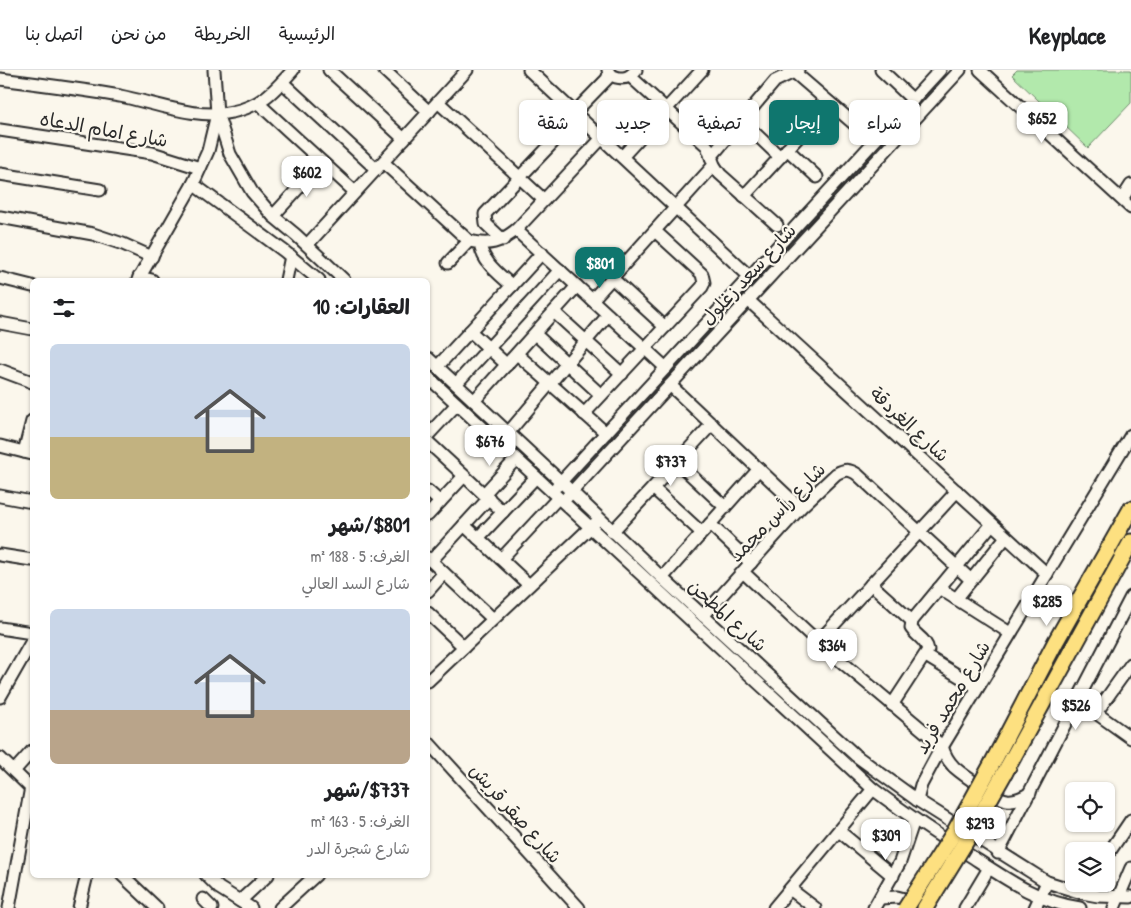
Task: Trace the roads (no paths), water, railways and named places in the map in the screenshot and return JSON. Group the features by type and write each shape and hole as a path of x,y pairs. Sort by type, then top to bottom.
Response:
{"main road":[{"path":"925,908 966,841 1056,641 1131,509"},
{"path":"906,908 999,767 1131,542"}],"street":[{"path":"139,278 193,184 214,133 217,114 214,70"},
{"path":"0,78 107,94 180,110 217,114 245,109 258,103 293,70"},
{"path":"330,70 404,139"},
{"path":"384,70 429,112"},
{"path":"302,265 309,258 310,248 355,192 467,70"},
{"path":"529,70 561,100"},
{"path":"669,106 702,70"},
{"path":"881,70 913,100"},
{"name":"شارع سعد زغلول","path":"913,100 940,70"},
{"name":"شارع سعد زغلول","path":"557,497 572,492 960,70"},
{"path":"980,70 1131,208"},
{"path":"587,102 607,79 608,72 616,78 623,79 634,73 658,100"},
{"path":"759,100 775,81 788,72 826,100"},
{"path":"282,82 380,166 475,242 488,264 512,286"},
{"path":"438,102 544,200"},
{"path":"258,103 355,192"},
{"path":"839,111 849,120"},
{"path":"669,112 707,146 712,161 720,174 777,225"},
{"path":"217,114 230,154 252,192 273,216 342,278"},
{"path":"587,124 597,133"},
{"name":"شارع امام الدعاه","path":"0,130 152,153 200,168"},
{"path":"759,133 817,177"},
{"path":"448,263 475,242 492,243 503,240 516,230 597,143"},
{"path":"503,240 486,224 485,214 548,145"},
{"path":"609,145 750,276"},
{"path":"622,157 633,145"},
{"path":"592,300 676,207 724,145"},
{"path":"744,196 791,145"},
{"name":"شارع سعد زغلول","path":"557,497 561,482 871,145"},
{"path":"273,216 322,162"},
{"path":"0,174 100,190"},
{"path":"193,184 288,253 317,278"},
{"path":"1126,202 1131,185"},
{"path":"0,217 93,234 152,256"},
{"path":"516,230 666,368"},
{"path":"584,414 702,287 704,278 702,274 655,231"},
{"path":"286,278 289,241 296,235"},
{"path":"437,367 542,254"},
{"path":"456,384 560,270"},
{"path":"0,278 30,286"},
{"path":"612,278 665,327"},
{"path":"474,401 577,286"},
{"name":"شارع الغردقة","path":"748,300 1048,574"},
{"path":"554,312 622,374"},
{"path":"508,433 608,315"},
{"path":"0,323 30,329"},
{"path":"470,331 507,364"},
{"path":"535,334 602,395"},
{"path":"517,354 606,433"},
{"name":"شارع المطحن","path":"430,360 702,616 855,755 918,800 998,853 1047,882 1065,885"},
{"path":"0,370 30,381"},
{"name":"شارع المطحن","path":"430,382 457,404 873,789 914,820 988,868 1040,897 1080,908"},
{"path":"670,385 800,508"},
{"path":"430,433 457,404"},
{"path":"612,532 712,424"},
{"name":"شارع محمد فريد","path":"918,800 921,785 942,746 1131,435"},
{"path":"0,446 28,453 30,437"},
{"path":"430,444 503,512"},
{"path":"430,558 464,525 516,459"},
{"path":"677,462 726,507"},
{"path":"662,578 759,469"},
{"name":"شارع رأس محمد","path":"702,616 800,508 836,474 843,470 851,470 971,580"},
{"path":"430,514 464,476"},
{"path":"478,538 536,477"},
{"path":"653,488 751,563"},
{"path":"818,642 956,491"},
{"path":"430,492 440,502"},
{"path":"0,496 30,502"},
{"path":"501,559 557,497"},
{"path":"430,677 599,519"},
{"path":"892,705 926,656 928,650 927,645 911,628 912,621 992,524"},
{"path":"464,525 529,585"},
{"path":"956,599 1006,537"},
{"path":"0,555 30,560"},
{"path":"430,560 493,619"},
{"path":"743,572 818,642 942,746 954,767 996,796 1013,800 1030,793"},
{"path":"430,590 444,573"},
{"path":"871,584 912,621"},
{"path":"939,588 1010,633"},
{"path":"998,853 1131,597"},
{"path":"430,617 464,647"},
{"path":"0,628 30,634"},
{"path":"2,690 30,644"},
{"path":"926,656 977,687"},
{"path":"1096,713 1131,664"},
{"path":"1079,698 1096,713 1131,738"},
{"name":"شارع صقر قريش","path":"430,750 579,908"},
{"path":"14,771 30,753"},
{"path":"0,758 30,786"},
{"path":"774,908 873,789"},
{"path":"9,908 30,798"},
{"path":"878,903 905,849 914,820"},
{"path":"1115,844 1131,820"},
{"path":"839,831 893,876"},
{"path":"965,908 988,868"},
{"path":"1116,902 1131,868"},
{"path":"79,908 86,878"},
{"path":"125,878 157,908"},
{"path":"132,884 138,878"},
{"path":"209,878 216,886 251,908"},
{"path":"240,901 265,878"},
{"path":"280,908 313,878"},
{"path":"1035,908 1047,882"},
{"path":"790,889 815,908"},
{"name":"شارع المطحن","path":"1094,892 1116,902 1131,897"},
{"path":"878,903 906,898 929,908"},
{"path":"203,899 212,908"}]}
